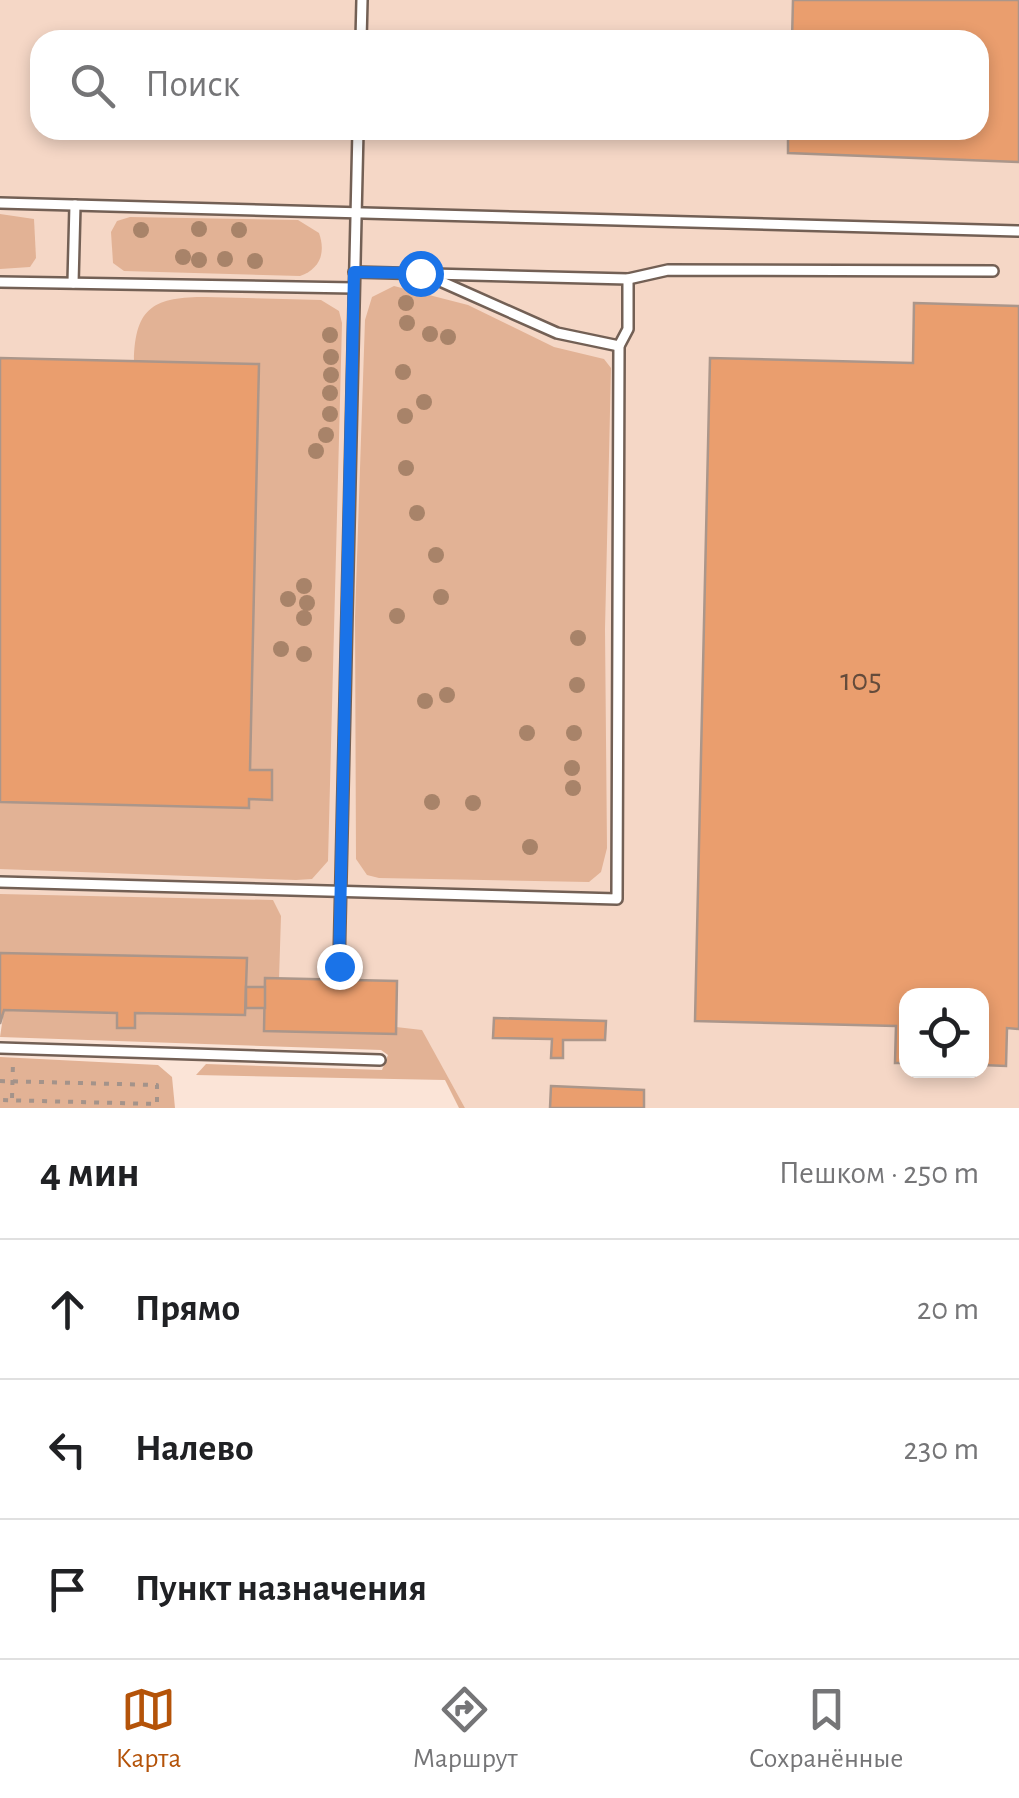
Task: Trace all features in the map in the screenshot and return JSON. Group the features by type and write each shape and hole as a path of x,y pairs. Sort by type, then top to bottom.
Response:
{"lane":[{"path":"361,30 362,0"},
{"path":"339,966 358,140"},
{"path":"0,203 1019,231"},
{"path":"74,283 75,205"},
{"path":"354,272 628,279 668,270 993,271"},
{"path":"420,273 464,288 557,333 620,346"},
{"path":"0,882 617,898 620,346 628,329 628,279"},
{"path":"0,282 354,288"},
{"path":"0,1048 380,1060"}],"path":[{"path":"12,1100 13,1048"},
{"path":"0,1081 157,1085 157,1104 0,1100"}],"shaded area":[{"path":"0,0 1019,0 1019,1108 465,1108 422,1031 264,1031 265,1009 246,1008 245,1015 136,1013 135,1028 117,1028 116,1013 4,1011 0,1024"},
{"path":"0,214 34,219 36,258 30,267 0,269"},
{"path":"130,217 298,220 319,233 321,254 317,265 300,276 124,271 113,263 111,232 117,221"},
{"path":"394,286 468,305 554,347 604,359 611,368 605,629 607,848 601,872 589,882 379,878 367,875 356,859 355,617 365,320 372,297"},
{"path":"173,299 321,300 339,311 342,323 328,861 312,879 296,880 0,869 0,802 272,799 272,770 250,770 259,364 134,361 138,328 151,308"},
{"path":"0,894 273,900 281,916 279,979 265,987 246,987 246,958 0,953"},
{"path":"246,1008 265,1008 265,1031 395,1034 396,1027 422,1030 465,1108 459,1108 445,1080 196,1075 206,1064 382,1070 388,1055 381,1050 0,1037 4,1010 117,1013 117,1028 134,1028 135,1013 245,1015"},
{"path":"0,1057 158,1065 172,1077 175,1108 0,1108"}],"building":[{"path":"793,0 1019,0 1019,162 788,153 788,140 989,140 989,30 792,30"},
{"path":"914,303 1019,306 1019,1029 1007,1028 1006,1066 989,1065 989,988 899,988 899,1063 895,1063 896,1026 695,1021 710,358 913,363"},
{"path":"0,358 259,364 250,770 272,770 272,800 249,799 249,808 0,802"},
{"path":"0,953 247,958 245,1015 135,1013 135,1028 117,1028 117,1013 4,1010 0,1024"},
{"path":"265,978 397,981 396,1034 264,1031"},
{"path":"246,987 265,987 265,1008 246,1008"},
{"path":"494,1018 606,1021 605,1040 563,1040 563,1058 551,1058 552,1039 493,1038"},
{"path":"551,1086 644,1090 644,1108 550,1108"}],"route":[{"path":"339,966 354,272 420,273"}]}
